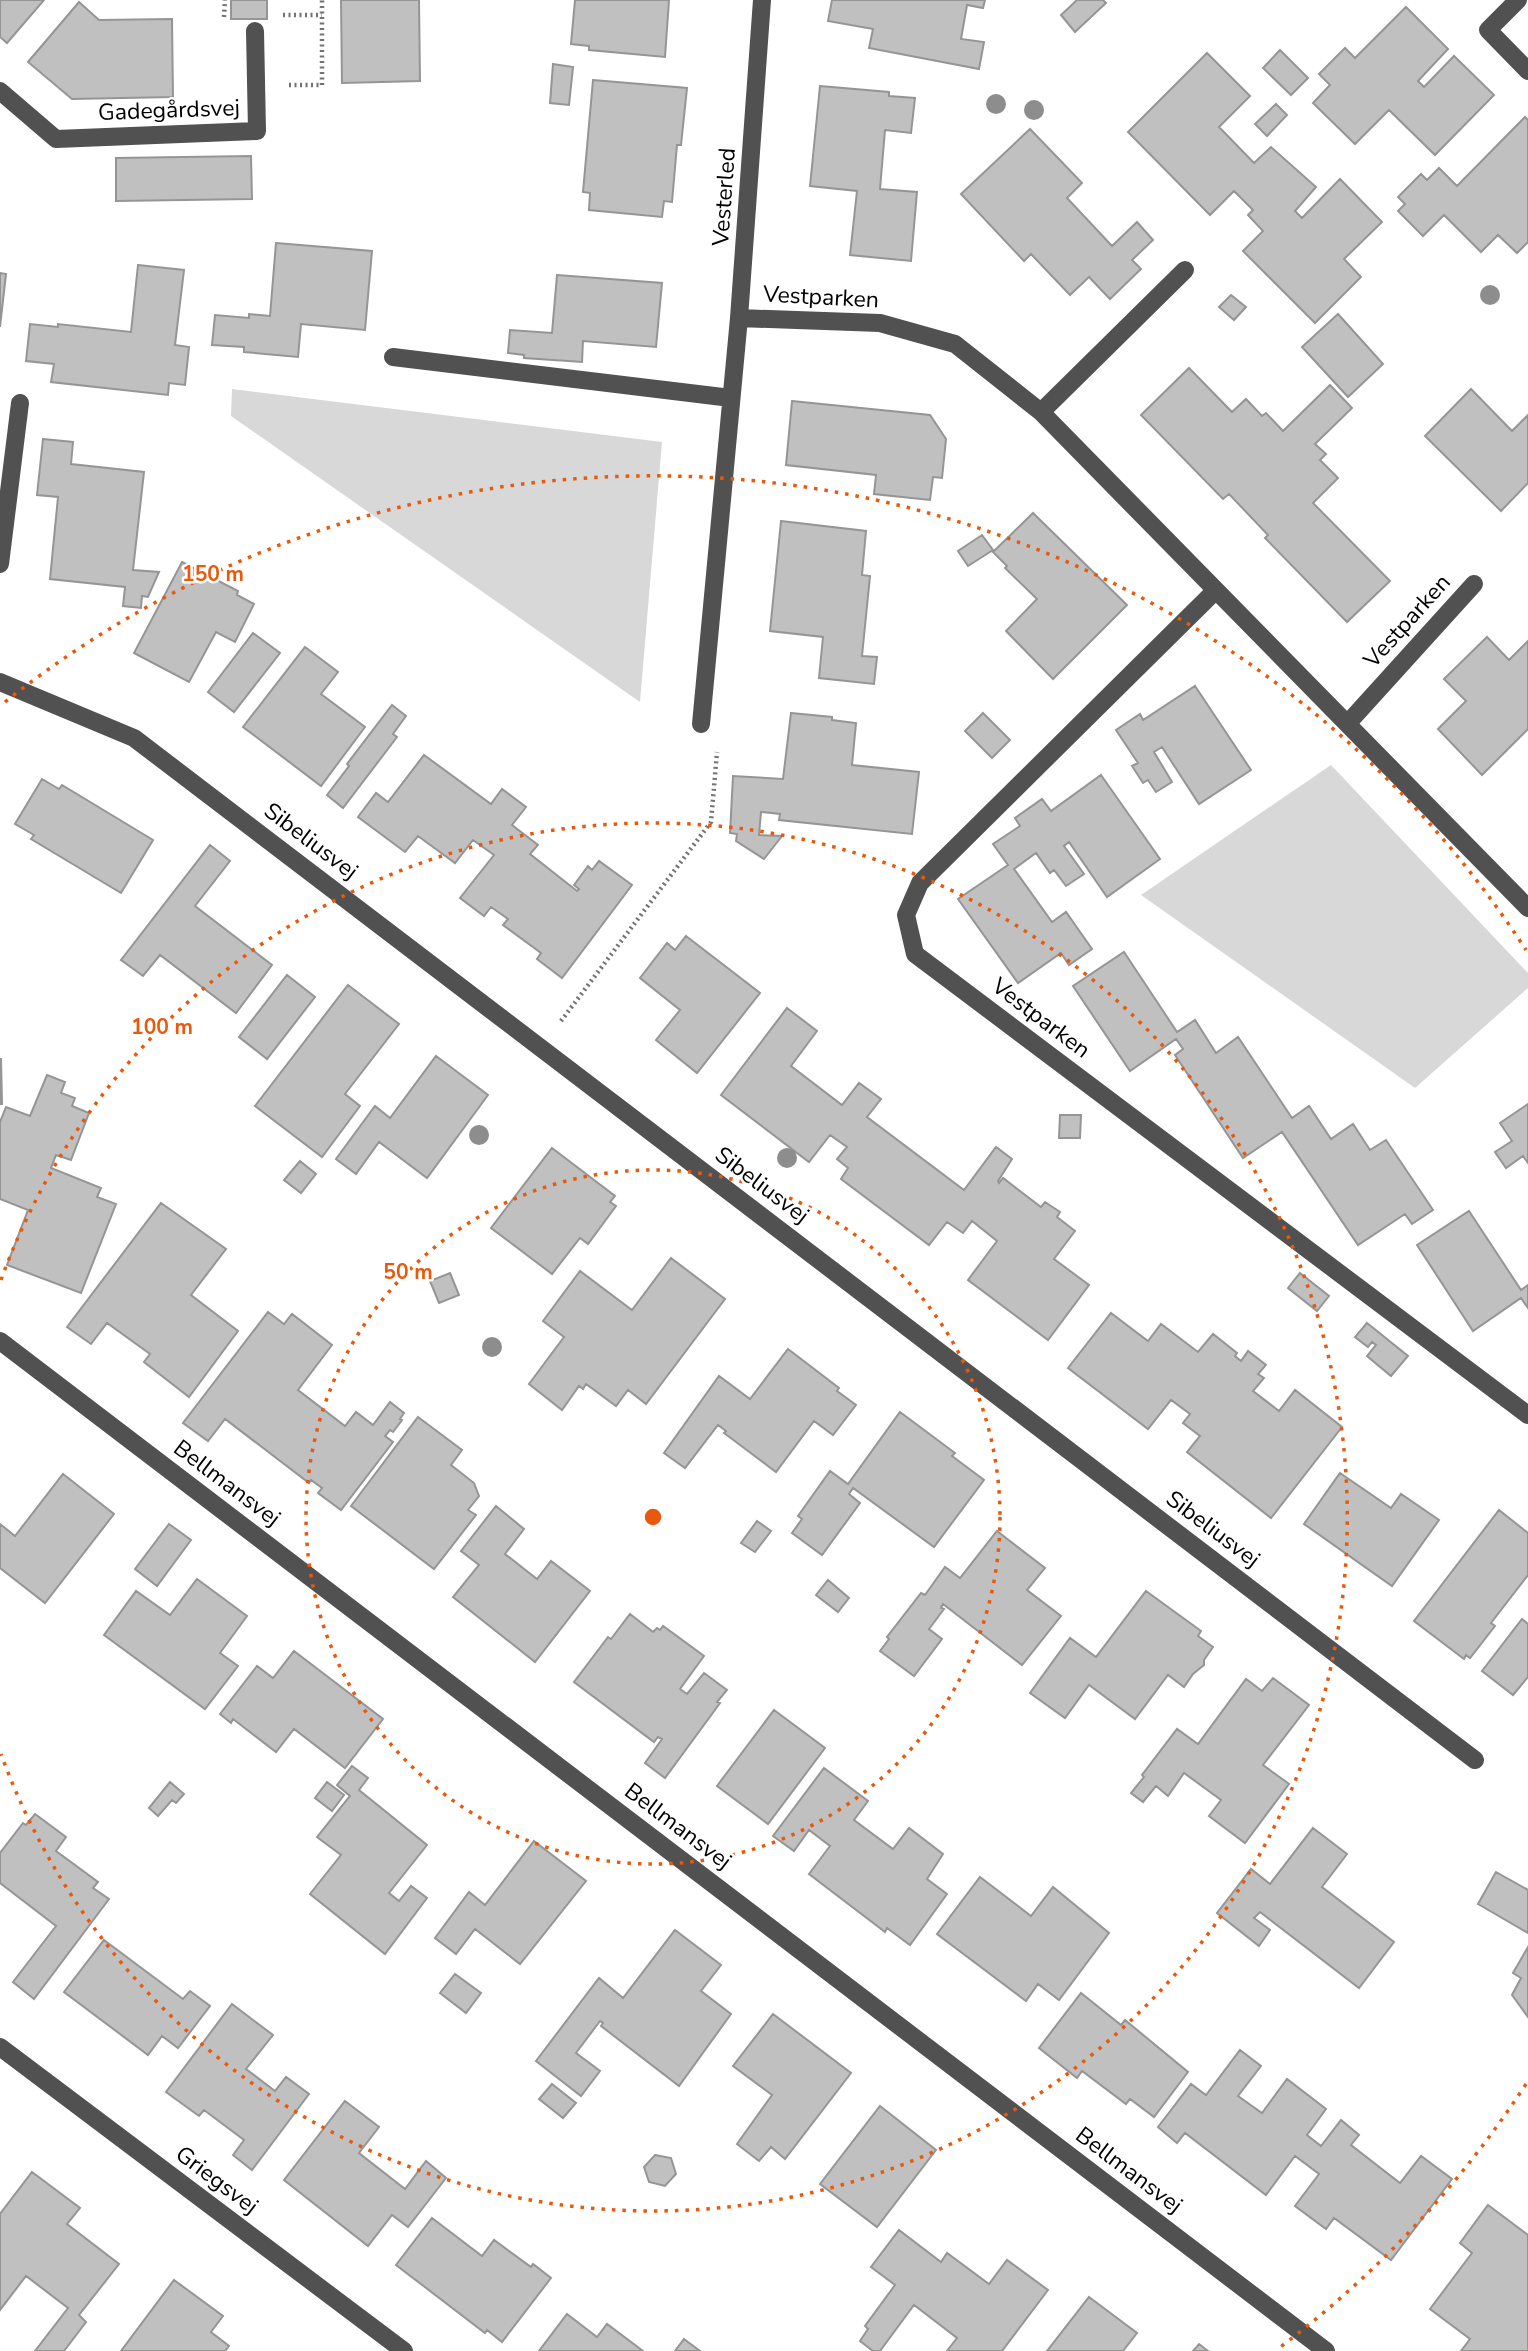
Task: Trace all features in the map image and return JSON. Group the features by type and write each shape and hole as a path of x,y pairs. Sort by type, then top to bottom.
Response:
{"street":[{"name":"Vesterled","path":"701,724 739,317 762,0"},
{"path":"1518,0 1488,30 1528,71"},
{"name":"Gadegårdsvej","path":"0,91 56,139 257,131 254,31"},
{"path":"1041,412 1185,270"},
{"name":"Vestparken","path":"739,317 880,323 955,344 1041,412 1528,908"},
{"path":"393,357 731,398"},
{"path":"0,564 20,403"},
{"name":"Vestparken","path":"1348,723 1474,584"},
{"name":"Vestparken","path":"1215,591 920,883 906,915 915,954 1528,1415"},
{"name":"Sibeliusvej","path":"0,682 134,738 1475,1760"},
{"name":"Bellmansvej","path":"0,1341 1326,2351"},
{"name":"Griegsvej","path":"0,2047 404,2351"}],"path":[{"path":"322,0 322,85"},
{"path":"541,1047 712,822 718,745 701,724"}],"shaded area":[{"path":"232,389 662,442 640,702 231,416"},
{"path":"1331,765 1528,973 1528,988 1415,1088 1141,895"}],"building":[{"path":"0,0 44,0 7,43 0,37"},
{"path":"231,0 267,0 267,19 231,19"},
{"path":"341,0 419,0 420,81 342,83"},
{"path":"575,0 669,0 665,57 589,50 589,46 571,44"},
{"path":"832,0 985,0 983,8 967,5 961,39 984,42 979,69 869,48 873,29 828,21"},
{"path":"1077,0 1103,0 1106,3 1075,32 1061,15"},
{"path":"79,2 99,20 172,19 173,97 72,99 28,62"},
{"path":"1406,7 1448,49 1418,81 1424,87 1454,56 1494,95 1435,155 1389,110 1355,144 1313,103 1330,85 1319,74 1345,48 1355,58"},
{"path":"1280,50 1308,78 1291,95 1263,68"},
{"path":"1207,53 1250,96 1219,127 1254,163 1271,147 1316,187 1295,211 1302,218 1340,179 1382,222 1344,259 1361,277 1315,323 1243,251 1263,231 1248,215 1253,210 1234,191 1210,215 1128,132"},
{"path":"553,64 573,67 569,105 550,103"},
{"path":"593,80 687,88 681,145 677,145 672,202 664,201 662,217 589,210 590,193 583,192"},
{"path":"820,86 889,92 889,96 915,98 911,133 885,130 880,189 917,192 911,261 850,255 857,191 810,186"},
{"path":"1276,104 1287,115 1267,136 1255,124"},
{"path":"1525,117 1528,120 1528,242 1517,253 1498,235 1481,252 1444,215 1423,236 1398,211 1405,204 1398,197 1421,174 1427,180 1439,168 1457,186"},
{"path":"1030,129 1082,183 1067,198 1112,246 1137,222 1153,240 1132,260 1141,269 1110,299 1089,277 1070,295 1031,254 1024,261 961,194"},
{"path":"251,156 252,199 116,201 116,158"},
{"path":"276,243 372,251 365,330 301,324 298,357 244,352 244,347 212,345 215,315 249,318 249,314 270,316"},
{"path":"138,265 184,270 175,345 189,347 185,385 169,383 168,395 51,382 54,364 26,361 30,324 58,327 58,324 131,332"},
{"path":"0,273 6,274 0,327"},
{"path":"557,275 662,283 656,347 583,341 582,362 524,358 524,355 508,353 510,330 552,333"},
{"path":"1231,295 1246,307 1234,320 1219,307"},
{"path":"1338,314 1383,364 1348,397 1302,347"},
{"path":"1189,368 1232,412 1246,399 1262,416 1266,413 1283,431 1330,385 1352,408 1315,444 1326,454 1320,460 1338,478 1313,503 1390,581 1347,622 1265,538 1268,535 1229,494 1223,499 1141,415"},
{"path":"1471,389 1512,431 1528,415 1528,483 1501,511 1425,436"},
{"path":"792,401 930,415 946,439 942,478 933,477 930,500 874,494 876,475 786,465"},
{"path":"43,439 73,442 71,464 144,472 133,570 159,572 148,597 142,596 141,608 123,606 125,587 50,579 58,497 37,495"},
{"path":"1033,513 1127,605 1053,679 1006,631 1037,599 1005,568 1007,566 993,552"},
{"path":"781,521 866,531 862,575 870,576 862,656 877,657 874,684 819,678 823,637 770,631"},
{"path":"982,535 993,550 968,566 958,551"},
{"path":"182,562 238,591 237,595 254,604 235,642 216,632 189,682 134,653"},
{"path":"253,633 280,653 234,712 208,692"},
{"path":"1487,637 1509,660 1528,641 1528,729 1482,775 1438,729 1466,701 1444,679"},
{"path":"305,647 338,672 321,694 365,727 321,786 243,727"},
{"path":"1195,686 1251,770 1199,804 1162,747 1154,752 1172,782 1156,792 1148,780 1143,783 1132,766 1138,763 1116,730 1140,714 1143,720"},
{"path":"392,705 406,716 393,734 397,737 343,808 327,795"},
{"path":"791,713 832,717 832,720 856,723 852,765 919,772 912,834 779,820 780,814 761,812 759,835 782,836 764,859 736,841 737,834 730,833 733,776 783,779"},
{"path":"983,713 1010,740 992,758 965,731"},
{"path":"424,755 491,804 502,789 526,807 512,825 538,845 530,854 577,891 579,889 574,885 588,866 592,870 599,861 632,885 562,978 537,959 541,953 503,925 508,919 491,907 484,916 460,898 494,855 473,840 455,863 418,836 405,852 358,817 376,793 388,802"},
{"path":"1101,775 1160,859 1107,897 1069,842 1064,846 1084,874 1066,886 1054,870 1050,873 1036,853 1014,869 1052,922 1066,912 1092,949 1069,965 1061,953 1018,983 958,899 1008,865 993,844 1020,826 1015,818 1042,799 1051,811"},
{"path":"42,779 59,789 62,785 153,840 121,893 31,839 34,835 15,824"},
{"path":"210,845 230,861 195,906 272,965 236,1013 160,955 143,976 121,960"},
{"path":"686,936 760,993 697,1073 656,1040 680,1010 640,978 667,943 675,950"},
{"path":"1124,952 1177,1032 1195,1020 1216,1053 1238,1037 1292,1118 1309,1106 1331,1139 1353,1124 1370,1150 1386,1140 1433,1210 1412,1224 1405,1214 1358,1245 1282,1132 1243,1158 1175,1055 1183,1049 1176,1039 1130,1071 1073,986"},
{"path":"287,975 315,997 267,1059 239,1037"},
{"path":"348,985 399,1024 345,1094 360,1106 322,1157 255,1106"},
{"path":"787,1008 817,1031 791,1066 842,1105 859,1083 881,1099 867,1117 964,1190 996,1147 1012,1159 999,1183 1003,1178 1041,1207 1045,1202 1060,1212 1057,1217 1075,1231 1054,1259 1089,1285 1048,1340 968,1280 997,1241 972,1221 963,1233 947,1222 929,1245 841,1179 848,1168 837,1159 847,1147 830,1135 809,1162 721,1095"},
{"path":"436,1056 488,1095 427,1178 379,1142 356,1174 336,1159 375,1106 390,1118"},
{"path":"1,1059 2,1104 0,1104"},
{"path":"47,1075 65,1082 61,1093 75,1098 72,1106 89,1113 71,1160 56,1155 51,1168 101,1188 97,1197 116,1204 81,1293 7,1265 28,1210 0,1199 0,1122 6,1107 30,1116"},
{"path":"1528,1104 1528,1163 1523,1156 1506,1168 1495,1152 1512,1141 1500,1123"},
{"path":"1060,1115 1081,1115 1080,1138 1059,1138"},
{"path":"552,1148 615,1196 610,1202 616,1206 588,1244 580,1238 552,1274 491,1228"},
{"path":"300,1161 316,1174 301,1193 284,1180"},
{"path":"161,1203 226,1249 191,1295 238,1331 189,1397 144,1362 150,1354 107,1323 91,1344 67,1327"},
{"path":"1469,1211 1521,1290 1528,1285 1528,1308 1521,1298 1473,1331 1417,1245"},
{"path":"671,1258 725,1299 646,1404 628,1390 616,1406 586,1384 583,1389 579,1386 562,1410 529,1384 564,1337 543,1321 580,1271 632,1310"},
{"path":"450,1273 459,1295 439,1303 430,1281"},
{"path":"1300,1273 1329,1296 1317,1311 1288,1288"},
{"path":"268,1312 284,1324 292,1314 332,1345 298,1390 345,1426 356,1412 373,1425 390,1402 404,1413 393,1432 390,1430 385,1436 393,1442 341,1510 318,1493 322,1488 311,1480 309,1483 225,1419 208,1441 183,1423"},
{"path":"1111,1313 1148,1341 1161,1324 1198,1352 1213,1334 1237,1353 1235,1356 1241,1361 1248,1351 1266,1365 1258,1374 1264,1378 1253,1391 1279,1411 1295,1390 1342,1427 1271,1518 1187,1452 1200,1436 1183,1423 1190,1414 1171,1400 1148,1429 1068,1368"},
{"path":"1367,1323 1408,1356 1391,1376 1367,1356 1376,1345 1372,1342 1368,1347 1355,1337"},
{"path":"788,1349 839,1388 837,1391 856,1405 833,1435 814,1421 776,1472 724,1433 726,1431 718,1425 685,1468 664,1453 719,1376 750,1399"},
{"path":"900,1412 955,1453 952,1456 984,1480 934,1547 853,1488 849,1494 860,1503 822,1555 792,1533 802,1519 798,1516 830,1471 848,1484"},
{"path":"418,1417 462,1450 451,1465 474,1483 479,1496 468,1510 476,1515 434,1569 351,1506"},
{"path":"1340,1473 1391,1508 1401,1494 1439,1520 1392,1586 1304,1524"},
{"path":"63,1474 114,1514 45,1603 0,1568 0,1524 15,1536"},
{"path":"496,1506 524,1529 505,1554 537,1579 551,1561 590,1591 535,1662 453,1597 479,1565 461,1551"},
{"path":"1499,1510 1528,1533 1528,1575 1491,1623 1495,1626 1470,1658 1466,1655 1464,1659 1414,1621"},
{"path":"757,1521 771,1531 755,1552 741,1543"},
{"path":"169,1524 191,1540 157,1586 135,1569"},
{"path":"997,1531 1045,1568 1027,1590 1061,1616 1022,1665 943,1604 941,1608 944,1609 929,1629 942,1639 914,1676 880,1651 889,1639 887,1637 921,1593 925,1595 945,1567 960,1578"},
{"path":"197,1579 247,1616 220,1653 238,1666 205,1709 104,1635 136,1591 170,1615"},
{"path":"828,1580 849,1598 838,1612 816,1595"},
{"path":"1146,1591 1201,1631 1198,1636 1213,1647 1204,1660 1204,1665 1184,1687 1168,1675 1135,1719 1089,1685 1065,1718 1030,1693 1070,1638 1096,1657"},
{"path":"630,1614 653,1632 663,1626 704,1656 680,1689 687,1694 704,1673 727,1690 665,1778 645,1763 662,1739 658,1737 654,1742 574,1682 608,1637 611,1639"},
{"path":"1522,1619 1528,1624 1528,1677 1513,1695 1482,1671"},
{"path":"294,1651 383,1719 345,1768 294,1729 276,1752 233,1719 231,1723 220,1714 257,1666 273,1678"},
{"path":"1273,1678 1309,1705 1263,1765 1289,1784 1245,1843 1209,1816 1221,1800 1184,1773 1168,1796 1156,1786 1143,1802 1131,1793 1177,1729 1198,1744 1246,1679 1262,1691"},
{"path":"774,1710 825,1748 768,1824 717,1786"},
{"path":"352,1766 368,1778 359,1790 427,1845 389,1893 399,1901 411,1886 427,1898 385,1954 310,1894 341,1855 317,1837 350,1796 337,1785"},
{"path":"824,1768 868,1801 854,1820 893,1849 909,1828 943,1854 927,1879 947,1894 910,1945 887,1928 885,1932 809,1874 830,1846 809,1830 794,1851 773,1836"},
{"path":"170,1782 184,1794 176,1803 172,1800 158,1816 149,1808"},
{"path":"327,1782 344,1795 332,1811 315,1798"},
{"path":"35,1814 66,1837 56,1851 98,1882 93,1888 109,1899 34,1999 13,1982 56,1926 0,1883 0,1853 23,1823 26,1825"},
{"path":"1313,1828 1347,1854 1322,1887 1394,1942 1359,1988 1260,1912 1254,1918 1270,1930 1259,1946 1217,1913 1251,1869 1270,1884"},
{"path":"534,1841 586,1881 520,1964 475,1929 456,1954 435,1938 469,1892 485,1905"},
{"path":"1496,1872 1528,1890 1528,1933 1478,1904"},
{"path":"980,1877 1031,1916 1053,1887 1109,1933 1059,2000 1038,1984 1026,2001 937,1934"},
{"path":"675,1930 721,1965 701,1991 731,2014 679,2086 601,2026 603,2023 600,2021 576,2053 600,2071 581,2096 536,2061 599,1978 623,1998"},
{"path":"104,1940 183,1999 190,1991 210,2006 178,2048 162,2036 148,2055 64,1992"},
{"path":"1528,1947 1528,2017 1512,1995 1521,1978 1513,1973"},
{"path":"455,1974 481,1993 466,2013 440,1993"},
{"path":"1081,1993 1121,2025 1125,2020 1188,2072 1154,2117 1130,2099 1126,2104 1082,2071 1077,2078 1039,2048"},
{"path":"232,2004 273,2035 246,2069 275,2091 286,2077 309,2094 252,2170 233,2155 244,2140 204,2110 199,2116 166,2092"},
{"path":"773,2014 851,2073 785,2159 771,2147 759,2161 737,2144 772,2095 733,2066"},
{"path":"1240,2050 1261,2066 1238,2096 1262,2113 1287,2079 1326,2109 1307,2135 1321,2146 1341,2120 1359,2135 1351,2145 1400,2183 1421,2156 1452,2179 1391,2260 1334,2218 1326,2229 1295,2206 1319,2174 1295,2156 1266,2195 1185,2133 1177,2143 1158,2127 1191,2084 1206,2095"},
{"path":"552,2084 576,2103 563,2118 539,2099"},
{"path":"345,2101 379,2127 359,2153 405,2189 426,2161 446,2178 408,2227 392,2215 368,2246 284,2180"},
{"path":"880,2106 936,2150 877,2227 820,2184"},
{"path":"655,2155 671,2158 676,2174 665,2186 649,2182 644,2167"},
{"path":"32,2172 80,2208 67,2224 119,2264 79,2315 86,2322 64,2351 35,2351 68,2308 26,2276 0,2310 0,2214"},
{"path":"1488,2205 1528,2235 1528,2351 1461,2351 1470,2339 1430,2309 1472,2253 1460,2243"},
{"path":"432,2218 482,2256 494,2240 551,2278 502,2342 487,2330 485,2333 396,2265"},
{"path":"899,2230 941,2262 947,2253 989,2284 1007,2260 1048,2290 1002,2351 947,2351 957,2338 914,2305 880,2351 873,2351 860,2341 868,2329 865,2326 895,2285 871,2267"},
{"path":"174,2280 223,2316 211,2332 229,2346 225,2351 121,2351"},
{"path":"1089,2297 1137,2333 1123,2351 1047,2351"},
{"path":"567,2314 597,2337 607,2324 643,2351 539,2351"},
{"path":"684,2339 700,2351 675,2351"},
{"path":"1199,2344 1208,2351 1193,2351"}]}
